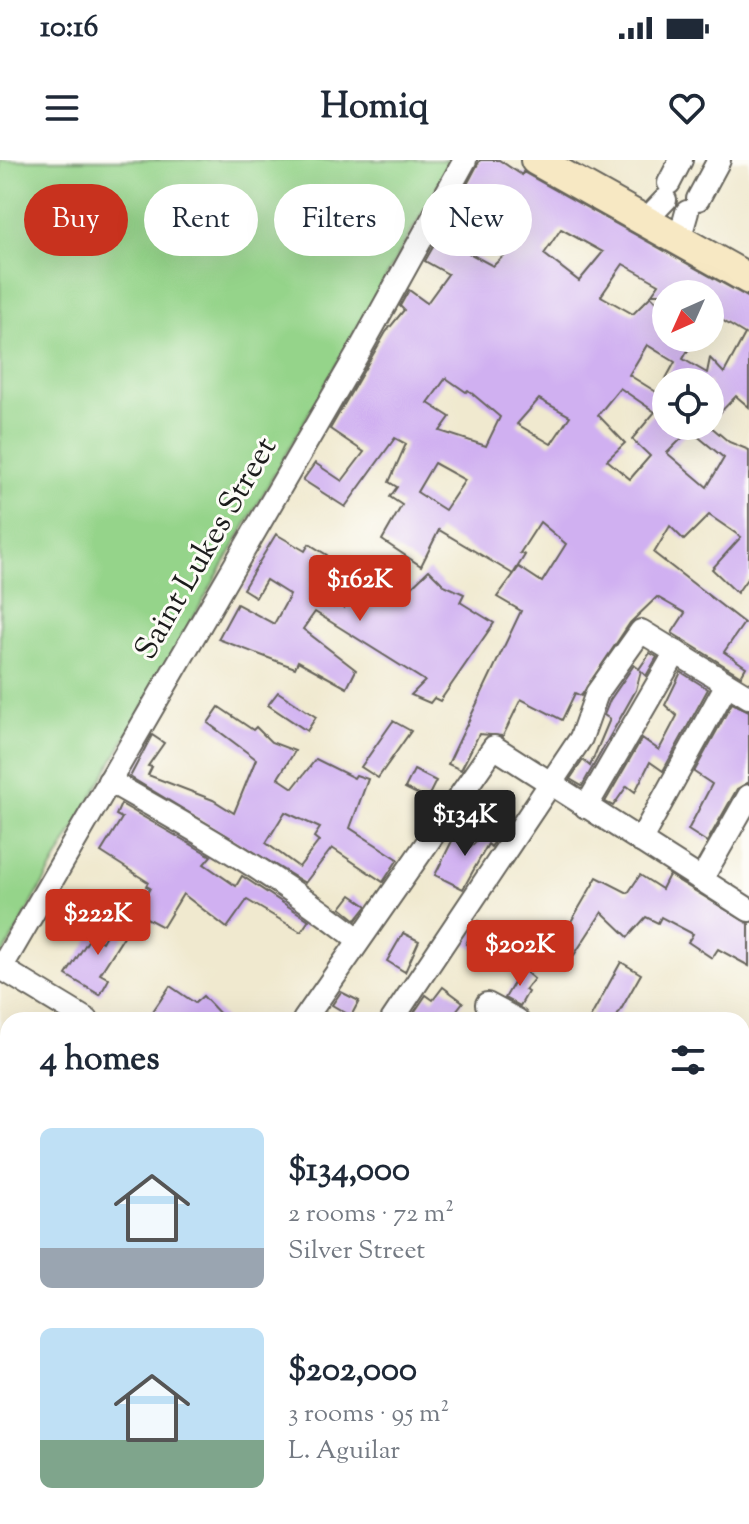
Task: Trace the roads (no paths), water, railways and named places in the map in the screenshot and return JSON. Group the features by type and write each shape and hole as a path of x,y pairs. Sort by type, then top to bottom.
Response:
{"street":[{"name":"Saint Lukes Street","path":"1,968 465,160"},
{"path":"536,160 660,201 688,217 749,279"},
{"path":"660,201 681,160"},
{"path":"688,217 719,160"},
{"path":"397,1012 581,738 597,693 641,631 749,697"},
{"path":"586,807 676,652"},
{"path":"640,841 727,684"},
{"path":"309,1012 494,747 749,910"},
{"path":"109,781 236,853 304,897 358,939"},
{"path":"701,880 749,796"},
{"path":"1,968 74,1012"},
{"path":"487,1004 502,1012"}]}
